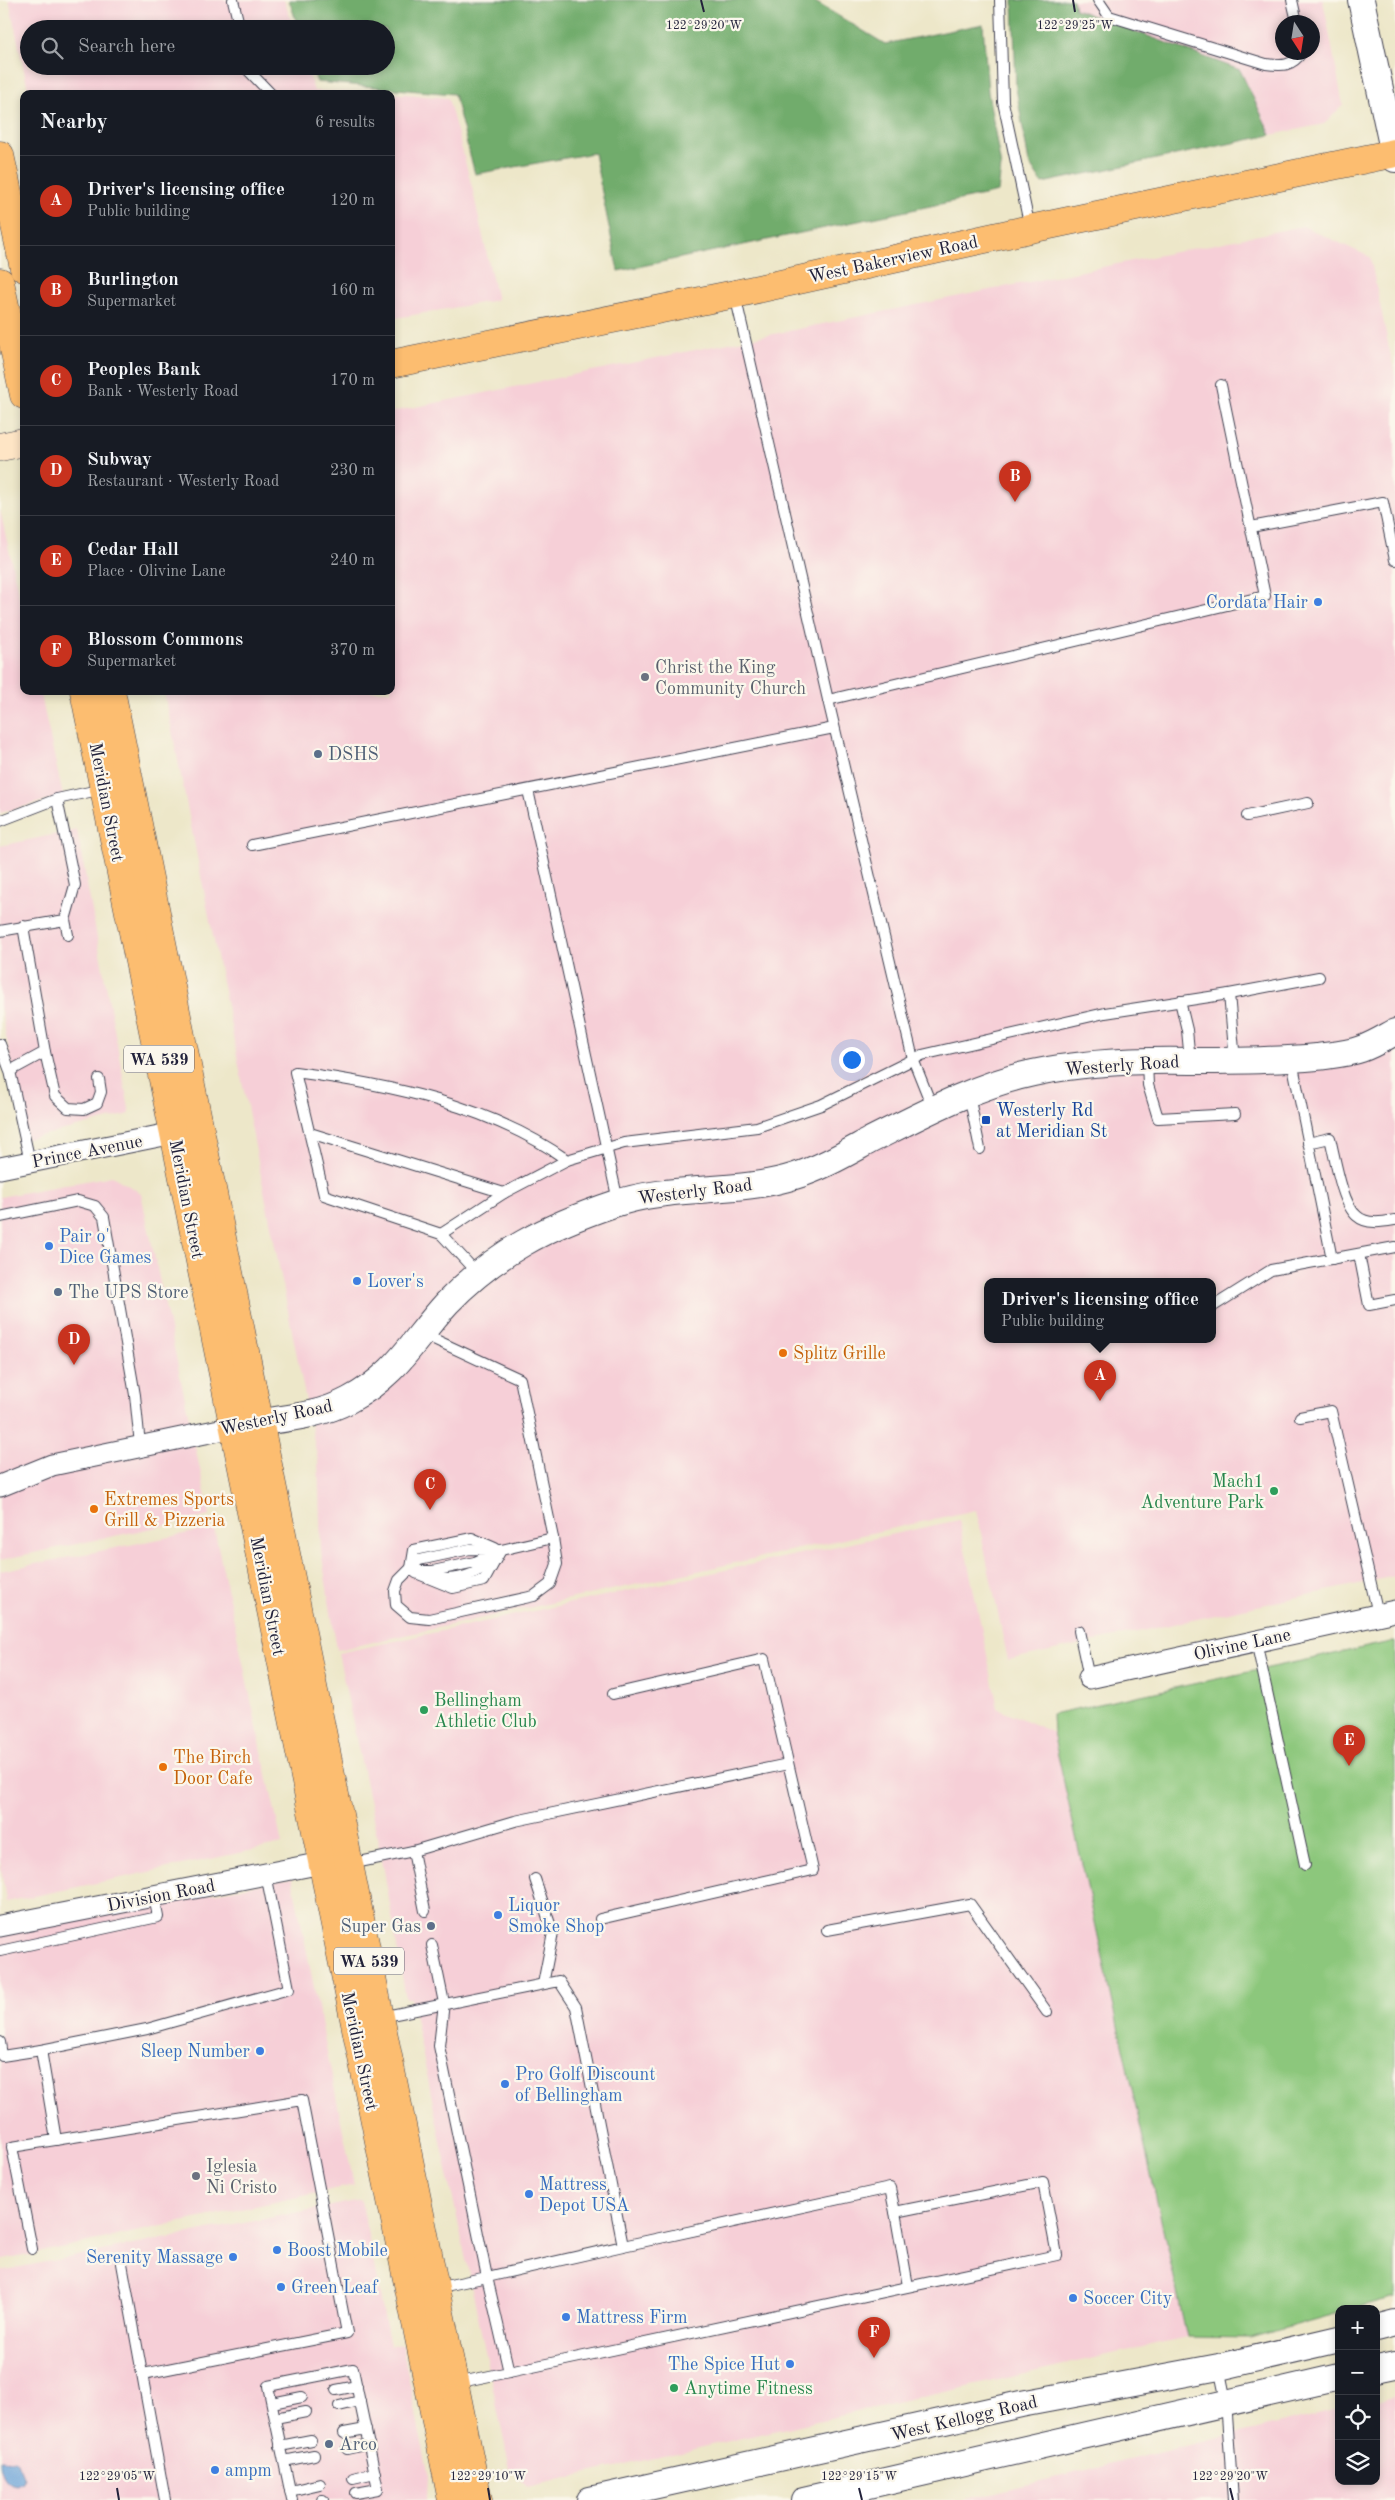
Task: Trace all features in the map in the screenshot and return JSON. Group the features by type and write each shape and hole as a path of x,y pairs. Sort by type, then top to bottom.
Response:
{"main road":[{"path":"0,155 20,249"},
{"name":"West Bakerview Road","path":"395,363 735,294 1030,229 1395,156"},
{"path":"0,282 20,376"},
{"path":"0,447 20,443"},
{"name":"Meridian Street","path":"85,695 174,1133 247,1424 349,1864 478,2500"},
{"name":"Meridian Street","path":"112,695 221,1234 281,1663 452,2500"},
{"path":"174,1133 192,1157 198,1188 221,1234"},
{"path":"281,1663 302,1702 330,1841 349,1864"}],"street":[{"path":"1361,0 1395,156"},
{"name":"Westerly Road","path":"1360,1049 1395,1032"},
{"name":"Westerly Road","path":"0,1486 52,1465 140,1445 311,1413 345,1402 385,1377 445,1305 477,1273 505,1252 536,1235 618,1202 655,1192 727,1187 792,1177 830,1162 933,1110 998,1083 1032,1074 1106,1063 1292,1060 1360,1049 1395,1053"},
{"name":"Prince Avenue","path":"0,1168 174,1133"},
{"name":"Olivine Lane","path":"1089,1678 1387,1612"},
{"name":"Division Road","path":"0,1926 322,1863"},
{"path":"1380,2327 1395,2323"},
{"name":"West Kellogg Road","path":"590,2500 1021,2404 1220,2367 1335,2340"},
{"path":"1380,2368 1395,2365"},
{"path":"804,2500 1226,2401 1335,2378"}],"lane":[{"path":"233,0 238,20"},
{"path":"1000,0 1003,102 1030,229"},
{"path":"1098,0 1109,16 1266,64 1285,66 1296,60"},
{"path":"1292,0 1295,15"},
{"path":"253,75 267,90"},
{"path":"735,294 834,728 913,1059 933,1110"},
{"path":"828,700 1265,596 1221,385"},
{"path":"1250,527 1383,502 1395,560"},
{"path":"252,845 834,728"},
{"path":"0,821 58,799 104,789"},
{"path":"528,790 604,1147 618,1202"},
{"path":"58,799 75,885 65,920 68,935"},
{"path":"1246,816 1308,803"},
{"path":"0,931 65,920"},
{"path":"23,926 45,1052 55,1096 68,1108 84,1109 97,1103 101,1092 99,1079"},
{"path":"441,1234 504,1193 567,1160 604,1147 757,1127 821,1105 922,1055 1097,1015 1320,977"},
{"path":"1229,994 1236,1062"},
{"path":"1180,1001 1187,1030 1190,1061"},
{"path":"0,1044 10,1072 30,1162"},
{"path":"10,1072 45,1052"},
{"path":"1292,1060 1332,1259"},
{"path":"1146,1062 1148,1085 1158,1118 1235,1114"},
{"path":"477,1273 441,1234 324,1195 295,1072 355,1080 479,1112 544,1144 567,1160"},
{"path":"969,1095 980,1149"},
{"path":"310,1133 504,1193"},
{"path":"1308,1143 1330,1138 1348,1206 1358,1218 1372,1222 1395,1220"},
{"path":"0,1217 78,1201 95,1206 104,1217 135,1395 140,1445"},
{"path":"1216,1304 1271,1270 1395,1247"},
{"path":"1359,1254 1369,1305 1395,1300"},
{"path":"422,1334 520,1379 553,1538 557,1564 550,1584 534,1596 429,1619 410,1617 396,1605 395,1591 399,1580 410,1571 434,1571 474,1562 501,1550 553,1538"},
{"path":"1300,1418 1331,1411 1387,1612"},
{"path":"410,1571 414,1550 472,1538 501,1550"},
{"path":"410,1571 453,1588 484,1581 501,1550"},
{"path":"1079,1631 1089,1678"},
{"path":"1256,1641 1306,1865"},
{"path":"600,1919 813,1870 764,1659 613,1694"},
{"path":"349,1864 412,1851 515,1821 788,1764"},
{"path":"412,1851 425,1911"},
{"path":"0,2042 2,2056 41,2050 147,2029 289,1989 266,1874"},
{"path":"535,1879 553,1933 543,1984"},
{"path":"0,1951 158,1917 154,1896"},
{"path":"827,1930 970,1904 1047,2012"},
{"path":"432,1945 444,2004 439,2046 487,2277 509,2372"},
{"path":"380,2017 559,1980 576,2007 623,2246"},
{"path":"41,2050 56,2140"},
{"path":"32,2249 12,2147 302,2100 347,2333 143,2374"},
{"path":"455,2384 1058,2255 1043,2182 895,2212"},
{"path":"435,2288 890,2188 908,2286"},
{"path":"121,2258 166,2500"},
{"path":"1220,2367 1226,2401 1234,2500"},
{"path":"320,2484 291,2495 268,2386 354,2369 378,2489 356,2493"},
{"path":"336,2390 357,2386"},
{"path":"272,2403 302,2397"},
{"path":"339,2406 360,2401"},
{"path":"275,2418 306,2412"},
{"path":"344,2433 366,2429"},
{"path":"280,2446 311,2440"},
{"path":"347,2449 369,2444"},
{"path":"284,2461 314,2455"},
{"path":"353,2478 375,2473"}],"shaded area":[{"path":"9,0 284,0 291,20 20,20 20,52"},
{"path":"1073,0 1323,0 1343,105 1324,124 1271,135 1240,70 1075,9"},
{"path":"25,75 309,75 314,90 28,90"},
{"path":"395,94 448,98 472,187 497,300 395,318"},
{"path":"1303,226 1370,257 1395,376 1395,1576 1008,1660 976,1510 337,1650 321,1551 318,1461 165,695 395,695 395,411"},
{"path":"0,510 20,600 20,695 41,695 63,796 0,813"},
{"path":"77,830 130,1114 27,1139 0,1006 0,846"},
{"path":"112,1176 141,1193 210,1516 0,1560 0,1197"},
{"path":"959,1520 998,1708 1053,1733 1187,2337 527,2487 510,2469 411,1999 406,1999 384,1870 338,1653"},
{"path":"214,1528 282,1844 6,1902 0,1860 0,1571"},
{"path":"292,1878 354,2185 0,2261 0,1935"},
{"path":"361,2200 390,2346 402,2344 428,2473 427,2500 0,2500 0,2271"},
{"path":"1395,2397 1395,2500 963,2500 1335,2410 1335,2485 1380,2485 1380,2400"}],"green space":[{"path":"289,0 364,0 365,2 374,0 812,0 885,44 983,24 988,92 1001,167 998,192 618,271 594,153 475,174 454,94 317,82 314,75 395,75 395,20 296,20"},
{"path":"1013,0 1073,0 1075,9 1240,70 1271,135 1042,183 1029,163 1016,88"},
{"path":"1395,1641 1395,2298 1370,2305 1335,2305 1335,2314 1250,2338 1187,2337 1053,1733 1052,1714"}],"water":[{"path":"0,2459 16,2460 24,2478 23,2482 16,2485 5,2479"}],"place":[{"name":"Burlington","path":"1015,502"},
{"name":"Cordata Hair","path":"1318,602"},
{"name":"Christ the King Community Church","path":"645,677"},
{"name":"DSHS","path":"318,754"},
{"name":"Westerly Rd at Meridian St","path":"986,1120"},
{"name":"Pair o' Dice Games","path":"49,1246"},
{"name":"Lover's","path":"357,1281"},
{"name":"The UPS Store","path":"58,1292"},
{"name":"Splitz Grille","path":"783,1353"},
{"name":"Subway","path":"74,1365"},
{"name":"Driver's licensing office","path":"1100,1401"},
{"name":"Mach1 Adventure Park","path":"1274,1491"},
{"name":"Extremes Sports Grill & Pizzeria","path":"94,1509"},
{"name":"Peoples Bank","path":"430,1510"},
{"name":"Bellingham Athletic Club","path":"424,1710"},
{"name":"Cedar Hall","path":"1349,1766"},
{"name":"The Birch Door Cafe","path":"163,1767"},
{"name":"Liquor Smoke Shop","path":"498,1915"},
{"name":"Super Gas","path":"431,1926"},
{"name":"Sleep Number","path":"260,2051"},
{"name":"Pro Golf Discount of Bellingham","path":"505,2084"},
{"name":"Iglesia Ni Cristo","path":"196,2176"},
{"name":"Mattress Depot USA","path":"529,2194"},
{"name":"Boost Mobile","path":"277,2250"},
{"name":"Serenity Massage","path":"233,2257"},
{"name":"Green Leaf","path":"281,2287"},
{"name":"Soccer City","path":"1073,2298"},
{"name":"Mattress Firm","path":"566,2317"},
{"name":"Blossom Commons","path":"874,2358"},
{"name":"The Spice Hut","path":"790,2364"},
{"name":"Anytime Fitness","path":"674,2388"},
{"name":"Arco","path":"329,2444"},
{"name":"ampm","path":"215,2470"}]}
